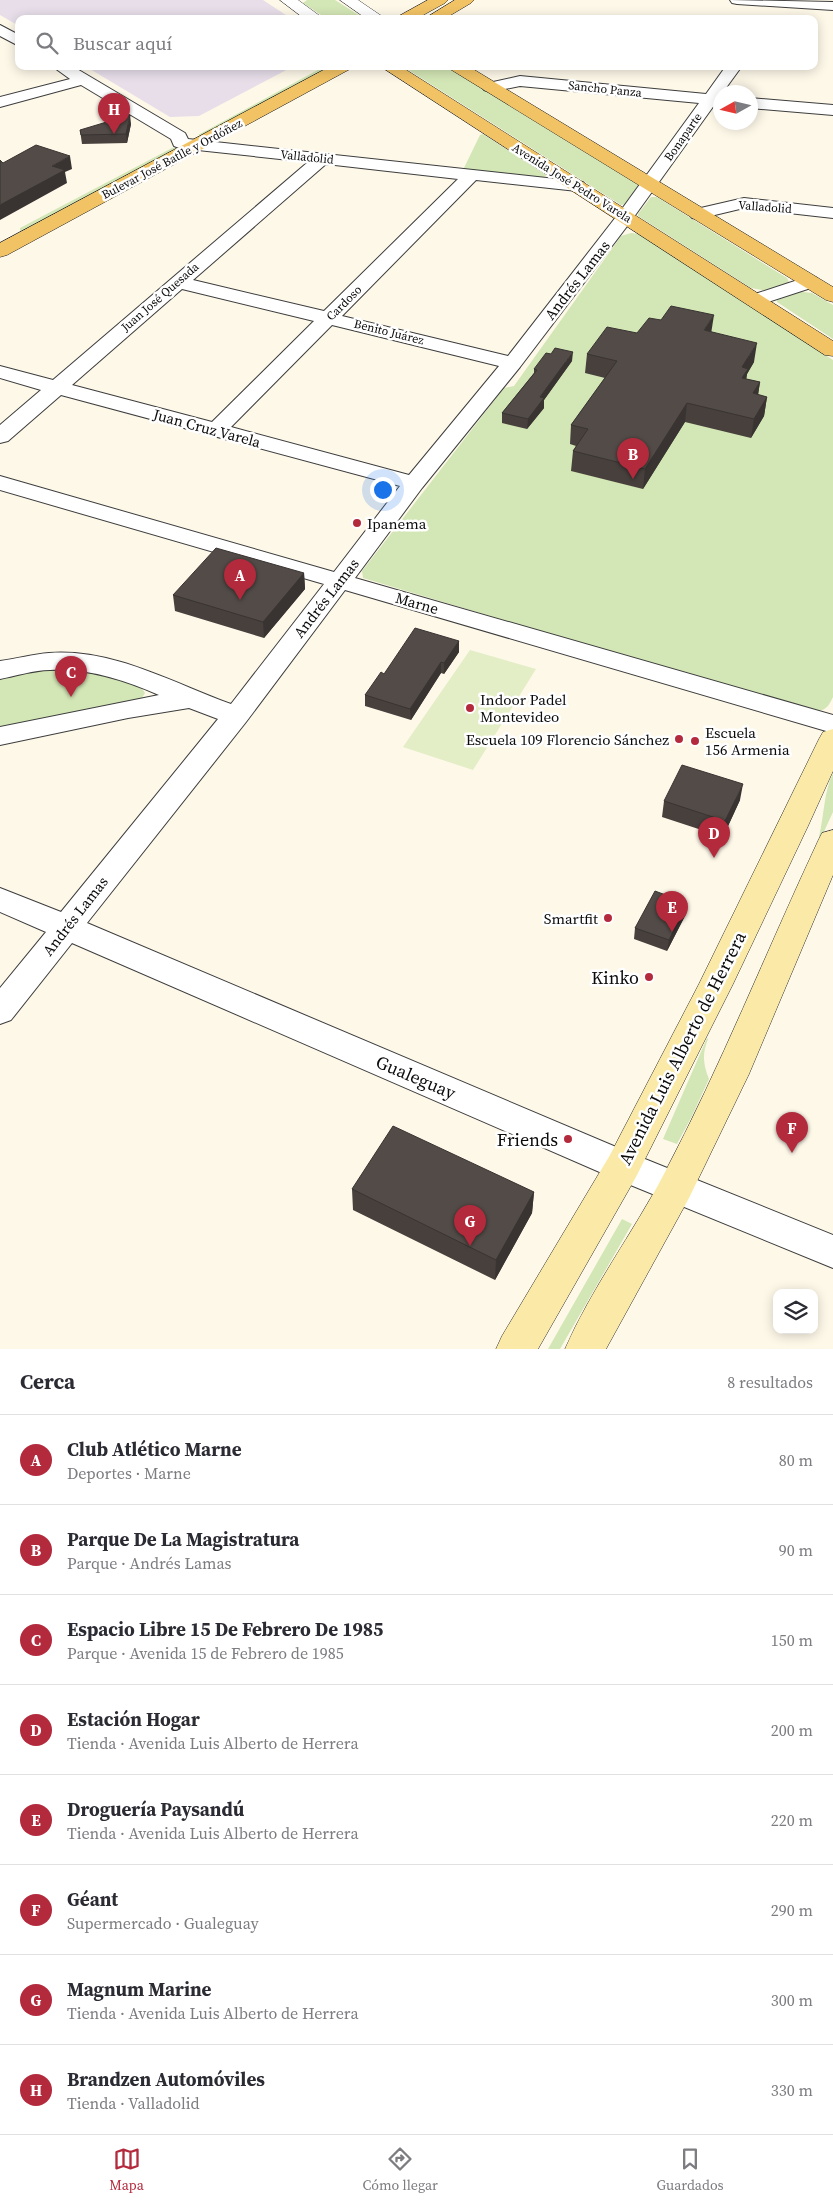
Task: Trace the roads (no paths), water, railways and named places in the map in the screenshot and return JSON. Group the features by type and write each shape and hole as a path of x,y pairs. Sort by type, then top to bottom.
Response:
{"main road":[{"path":"412,15 440,0"},
{"path":"439,15 466,0"},
{"name":"Bulevar José Batlle y Ordóñez","path":"0,252 308,70"},
{"name":"Bulevar José Batlle y Ordóñez","path":"0,232 336,70"},
{"name":"Avenida José Pedro Varela","path":"394,70 833,350"},
{"path":"462,70 833,296"},
{"name":"Avenida Luis Alberto de Herrera","path":"516,1349 623,1166 716,984 833,739"},
{"path":"585,1349 676,1187 732,1074 791,934 833,841"}],"street":[{"path":"288,0 310,15"},
{"path":"348,0 372,15"},
{"path":"736,0 833,6"},
{"path":"772,15 781,2"},
{"path":"0,30 15,39"},
{"name":"Valladolid","path":"67,70 187,142 322,159 577,186"},
{"name":"Bonaparte","path":"723,85 732,70"},
{"path":"0,102 83,80"},
{"name":"Sancho Panza","path":"490,87 520,81 713,100"},
{"name":"Bonaparte","path":"650,184 713,103"},
{"path":"758,104 833,110"},
{"name":"Juan José Quesada","path":"0,436 322,159"},
{"name":"Cardoso","path":"215,431 472,175"},
{"name":"Andrés Lamas","path":"0,1011 236,716 414,483 513,363 650,184"},
{"name":"Valladolid","path":"698,214 744,203 833,213"},
{"name":"Benito Juárez","path":"177,282 513,363"},
{"path":"756,300 810,282"},
{"name":"Juan Cruz Varela","path":"0,372 414,483"},
{"name":"Marne","path":"0,483 338,582 665,673 833,724"},
{"path":"0,670 49,661 81,662 151,681 236,716"},
{"path":"0,736 128,709 191,699"},
{"name":"Gualeguay","path":"0,899 623,1166 833,1252"}],"place":[{"name":"Brandzen Automóviles","path":"114,134"},
{"name":"Parque De La Magistratura","path":"633,479"},
{"name":"Ipanema","path":"357,523"},
{"name":"Club Atlético Marne","path":"240,600"},
{"name":"Espacio Libre 15 De Febrero De 1985","path":"71,697"},
{"name":"Indoor Padel Montevideo","path":"470,708"},
{"name":"Escuela 109 Florencio Sánchez","path":"679,739"},
{"name":"Escuela 156 Armenia","path":"695,741"},
{"name":"Estación Hogar","path":"714,858"},
{"name":"Smartfit","path":"608,918"},
{"name":"Droguería Paysandú","path":"672,932"},
{"name":"Kinko","path":"649,977"},
{"name":"Friends","path":"568,1139"},
{"name":"Géant","path":"792,1153"},
{"name":"Magnum Marine","path":"470,1246"}]}
